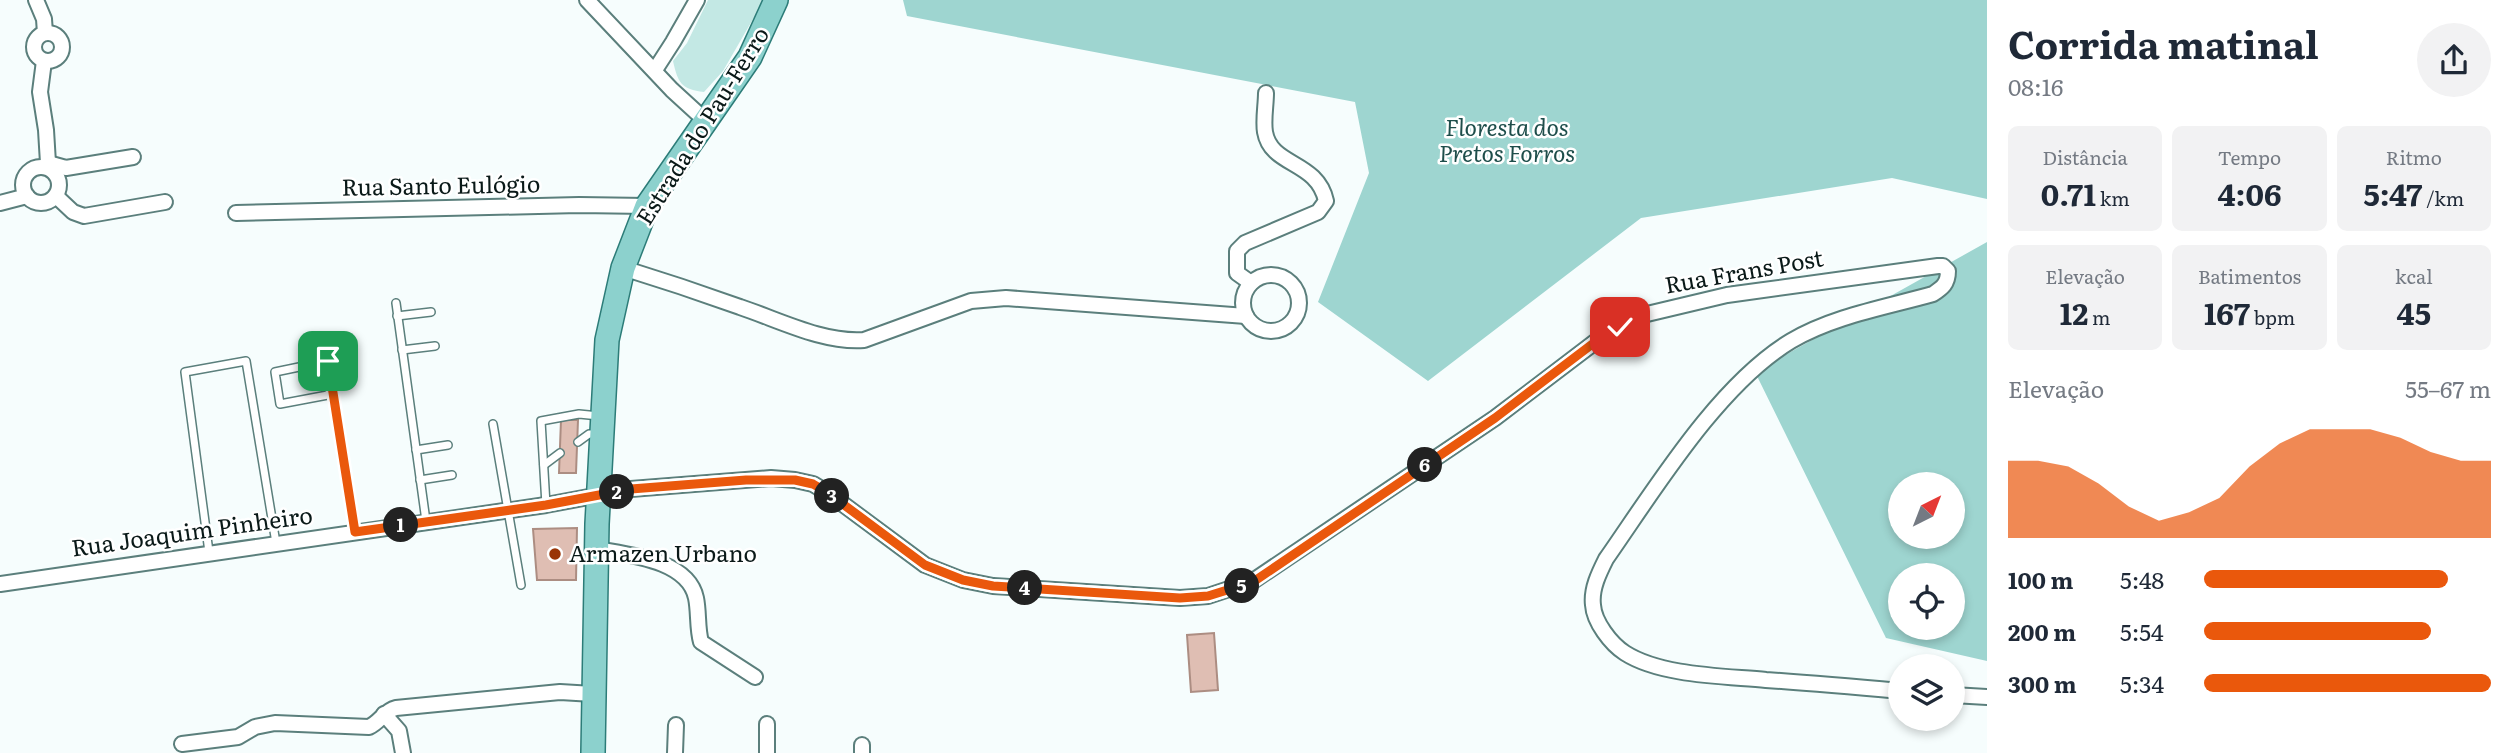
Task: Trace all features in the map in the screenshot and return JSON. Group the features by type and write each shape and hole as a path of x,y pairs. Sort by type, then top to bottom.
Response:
{"main road":[{"name":"Estrada do Pau-Ferro","path":"593,753 597,549 607,340 623,268 648,206 750,57 776,0"}],"street":[{"path":"36,0 44,19 45,33"},
{"path":"587,0 707,122"},
{"path":"654,70 696,0"},
{"path":"45,33 58,36 63,48 57,59 44,61 38,58 34,46 39,36 45,33"},
{"path":"44,61 40,92 46,130 47,165 59,183 56,196 49,201 41,203 27,196 23,188 24,179 37,167 47,165 66,168 133,157"},
{"path":"1251,283 1237,273 1237,251 1261,234 1318,212 1326,201 1323,188 1312,174 1271,147 1265,133 1266,93"},
{"path":"0,203 27,196"},
{"path":"56,196 73,212 84,216 165,202"},
{"name":"Rua Santo Eulógio","path":"236,213 579,205 648,206"},
{"name":"Rua Frans Post","path":"599,495 631,489 746,480 795,480 813,484 828,493 925,565 963,580 993,586 1154,598 1208,596 1253,582 1495,418 1599,339 1647,314 1727,295 1942,266 1948,271 1948,278 1944,287 1933,294 1818,328 1763,360 1737,384 1691,441 1606,559 1596,581 1592,606 1612,643 1626,654 1653,664 1690,674 1888,690"},
{"path":"623,268 813,332 853,341 864,340 971,301 997,298 1246,316 1259,328 1276,331 1291,323 1299,307 1296,290 1284,278 1267,275 1251,283 1244,299 1246,316"},
{"name":"Rua Joaquim Pinheiro","path":"0,584 546,505 599,495"},
{"path":"597,549 668,566 683,575 692,587 696,599 701,642 755,677"},
{"path":"182,744 238,737 255,727 275,723 369,727 396,708 546,693 593,694"},
{"path":"1965,696 1987,697"},
{"path":"384,714 399,731 403,753"},
{"path":"767,724 767,753"},
{"path":"676,725 676,753"}],"lane":[{"path":"396,303 426,521"},
{"path":"397,316 431,312"},
{"path":"325,346 355,532"},
{"path":"402,350 435,346"},
{"path":"209,552 186,372 246,361 275,543"},
{"path":"328,361 275,372 280,404 333,394"},
{"path":"546,505 540,423 542,420 579,414 603,425"},
{"path":"494,424 521,585"},
{"path":"578,442 603,425"},
{"path":"416,450 448,445"},
{"path":"544,465 560,453"},
{"path":"420,480 452,475"}],"shaded area":[{"path":"708,0 764,0 723,71 704,92 682,84 673,61 687,43"}],"green space":[{"name":"Floresta dos Pretos Forros","path":"903,0 1987,0 1987,199 1892,178 1641,218 1428,381 1318,302 1369,173 1355,102 907,16"},
{"path":"1987,242 1987,661 1895,640 1965,640 1965,563 1888,563 1886,638 1755,372"}],"building":[{"path":"561,420 578,420 576,473 559,473"},
{"name":"Armazen Urbano","path":"577,528 576,580 537,580 533,529"},
{"path":"1214,633 1218,690 1191,692 1187,635"}],"place":[{"name":"Armazen Urbano","path":"555,554"}],"route":[{"path":"328,361 355,532 546,505 631,489 771,478 813,484 909,555 925,565 963,580 993,586 1180,598 1208,596 1253,582 1495,418 1599,339 1620,327"}]}
